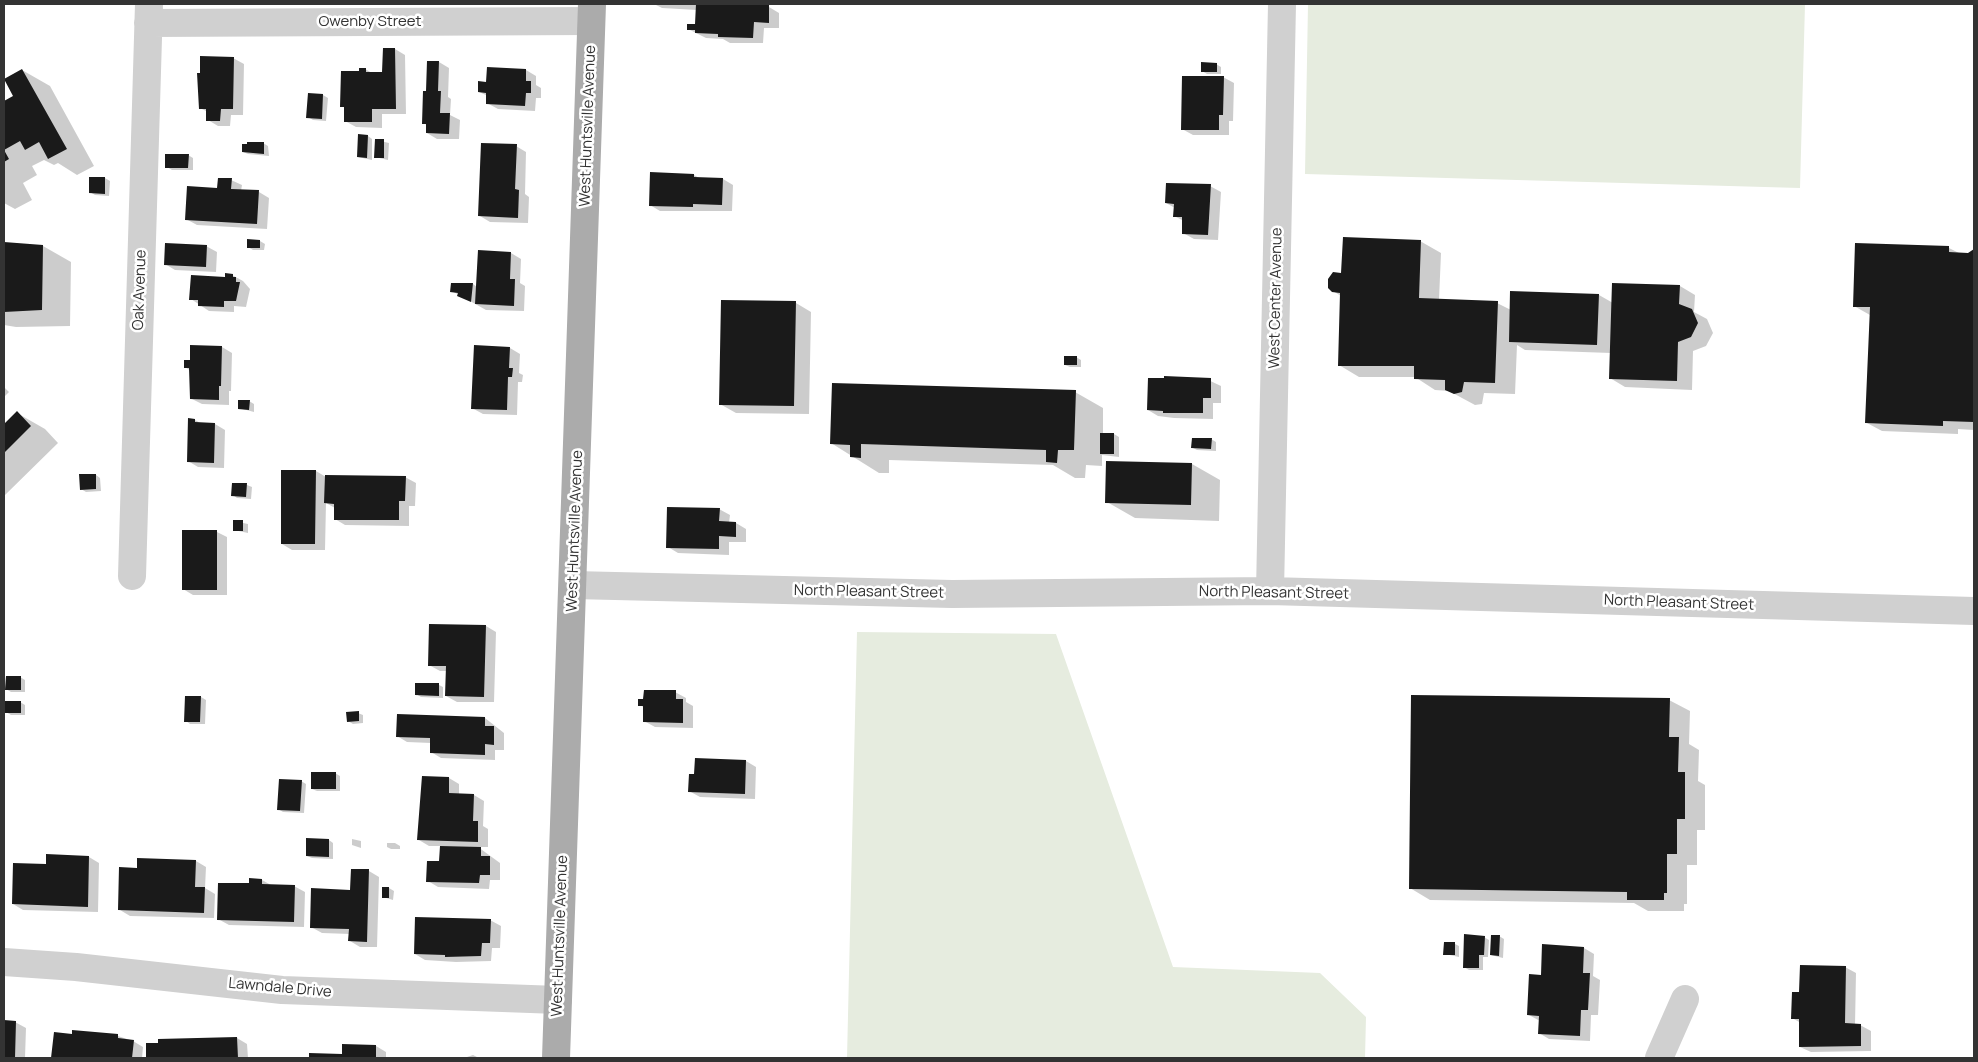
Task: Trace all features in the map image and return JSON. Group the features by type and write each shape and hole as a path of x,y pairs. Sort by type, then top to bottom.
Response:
{"main road":[{"name":"West Huntsville Avenue","path":"556,1058 592,13"}],"street":[{"name":"West Center Avenue","path":"1270,591 1282,4"},
{"name":"Owenby Street","path":"148,14 592,13"},
{"name":"Oak Avenue","path":"132,576 148,14"},
{"name":"North Pleasant Street","path":"573,585 952,594 1270,591 1974,611"},
{"name":"Lawndale Drive","path":"4,962 76,967 282,990 558,1000"},
{"path":"1659,1058 1685,999"}],"shaded area":[{"path":"1308,4 1805,4 1800,188 1305,174"},
{"path":"857,632 1056,634 1173,967 1320,973 1366,1017 1365,1058 847,1058"}],"building":[{"path":"696,4 769,5 769,23 754,22 753,38 718,37 718,34 695,33 695,30 687,30 687,24 695,24"},
{"path":"383,48 395,48 396,109 372,109 372,122 344,122 344,107 340,107 341,71 359,71 359,68 366,68 366,72 382,72"},
{"path":"200,56 234,57 233,109 221,109 220,121 206,121 206,109 199,109 197,73 200,73"},
{"path":"427,61 439,61 438,91 441,91 440,113 450,113 449,134 426,133 426,124 422,124 423,91 426,91"},
{"path":"1201,62 1217,63 1217,72 1201,72"},
{"path":"487,67 526,69 526,81 531,81 531,93 526,93 525,106 486,104 486,93 478,92 478,81 486,82"},
{"path":"22,69 67,149 48,159 39,142 25,150 20,141 4,150 4,101 13,96 4,79"},
{"path":"1182,76 1224,76 1223,115 1219,115 1219,130 1181,130"},
{"path":"308,93 323,94 322,119 306,118"},
{"path":"358,134 368,135 367,158 357,157"},
{"path":"375,139 384,139 384,158 374,158"},
{"path":"247,142 264,142 264,154 242,152 242,144 247,144"},
{"path":"481,143 517,144 515,189 519,190 518,218 478,216"},
{"path":"4,150 9,159 4,162"},
{"path":"165,154 189,154 188,168 165,168"},
{"path":"650,172 694,174 694,177 723,178 722,205 693,204 693,207 649,206"},
{"path":"89,177 105,177 105,194 89,193"},
{"path":"218,178 232,178 231,189 259,190 257,224 185,220 187,186 217,188"},
{"path":"1166,183 1211,184 1208,235 1182,234 1182,217 1173,217 1174,204 1165,203"},
{"path":"1343,237 1421,240 1419,298 1498,301 1495,383 1464,382 1462,392 1454,394 1445,390 1445,380 1414,379 1414,366 1338,366 1340,293 1332,292 1328,288 1328,279 1333,272 1341,273"},
{"path":"247,239 260,240 260,248 247,248"},
{"path":"4,242 43,245 42,310 4,312"},
{"path":"165,243 207,245 206,267 164,265"},
{"path":"1855,243 1949,246 1949,252 1968,253 1974,249 1974,422 1943,421 1943,426 1865,423 1870,307 1853,307"},
{"path":"478,250 511,252 510,279 515,279 514,306 475,304"},
{"path":"225,273 233,274 233,277 236,277 236,282 240,282 236,301 224,301 224,307 198,306 198,300 189,300 191,275 225,277"},
{"path":"451,283 473,283 471,302 457,296 458,293 450,292"},
{"path":"1612,283 1680,285 1679,304 1692,309 1698,323 1691,337 1678,342 1677,381 1609,379"},
{"path":"1510,291 1599,294 1597,345 1509,342"},
{"path":"721,300 796,301 794,406 719,405"},
{"path":"190,345 222,346 219,400 190,399 189,368 184,368 184,360 190,360"},
{"path":"474,345 510,347 509,368 513,368 512,377 508,377 507,410 471,409"},
{"path":"1064,356 1077,356 1077,365 1064,365"},
{"path":"1164,376 1211,378 1211,398 1203,398 1203,413 1163,413 1163,411 1147,410 1148,378 1164,378"},
{"path":"832,383 1076,390 1074,450 1058,450 1057,463 1046,462 1046,450 861,444 861,458 850,457 850,445 830,444"},
{"path":"238,400 250,400 249,410 238,409"},
{"path":"17,411 31,426 4,453 4,424"},
{"path":"188,418 195,419 195,422 215,423 214,463 187,462"},
{"path":"1100,433 1114,433 1114,454 1100,454"},
{"path":"1192,438 1212,438 1211,449 1191,448"},
{"path":"1106,461 1192,463 1191,505 1105,503"},
{"path":"281,470 316,470 315,544 281,544"},
{"path":"79,474 96,474 96,489 80,490"},
{"path":"325,475 406,476 405,501 399,501 399,520 334,520 334,504 324,503"},
{"path":"232,483 247,483 246,497 231,496"},
{"path":"667,507 720,508 719,521 736,522 736,537 719,536 719,549 666,548"},
{"path":"233,520 243,520 243,531 233,531"},
{"path":"182,530 217,530 217,590 182,590"},
{"path":"429,624 486,625 484,697 445,696 446,666 428,666"},
{"path":"6,676 21,676 21,690 5,690"},
{"path":"415,683 439,683 439,696 415,695"},
{"path":"644,690 676,690 676,699 683,699 683,723 643,722 643,706 638,706 638,699 643,699"},
{"path":"1411,695 1670,698 1669,737 1679,737 1678,772 1685,772 1685,819 1677,819 1677,854 1667,854 1667,893 1664,893 1664,900 1627,900 1627,892 1409,889"},
{"path":"185,696 201,696 200,722 184,722"},
{"path":"5,701 21,701 21,713 5,713"},
{"path":"359,711 359,721 347,722 346,712"},
{"path":"397,714 485,717 485,726 494,726 494,745 485,744 485,755 430,753 430,738 396,737"},
{"path":"695,758 746,760 745,794 688,792 689,774 694,774"},
{"path":"311,772 336,772 336,789 311,789"},
{"path":"422,776 449,777 449,793 474,794 473,821 478,821 478,842 417,840"},
{"path":"279,779 302,780 300,811 277,810"},
{"path":"306,838 329,839 329,857 306,856"},
{"path":"440,846 481,847 481,856 490,856 490,875 480,875 479,883 426,882 427,861 439,861"},
{"path":"46,854 89,856 88,907 12,904 13,863 46,864"},
{"path":"137,858 196,860 195,887 205,887 204,913 118,910 119,867 137,868"},
{"path":"351,869 369,869 367,942 348,941 349,929 310,928 311,888 350,890"},
{"path":"249,878 262,879 262,884 295,885 294,922 217,920 218,883 249,883"},
{"path":"382,887 389,887 389,898 382,898"},
{"path":"415,917 491,919 490,943 482,943 481,956 445,957 445,955 414,954"},
{"path":"1464,934 1485,936 1484,955 1479,955 1479,968 1463,968"},
{"path":"1491,935 1500,935 1499,956 1490,955"},
{"path":"1444,942 1455,942 1455,955 1443,955"},
{"path":"1542,944 1584,947 1583,973 1590,973 1588,1010 1581,1010 1580,1036 1538,1034 1539,1016 1527,1015 1529,974 1541,975"},
{"path":"1800,965 1846,966 1845,1023 1861,1024 1861,1046 1799,1047 1799,1019 1791,1019 1792,992 1799,992"},
{"path":"4,1020 16,1021 15,1058 4,1058"},
{"path":"72,1030 118,1034 118,1038 134,1040 132,1058 51,1058 54,1032 72,1034"},
{"path":"237,1037 238,1058 146,1058 146,1043 158,1043 158,1039"},
{"path":"342,1044 376,1045 376,1058 309,1058 309,1053 342,1054"}]}
